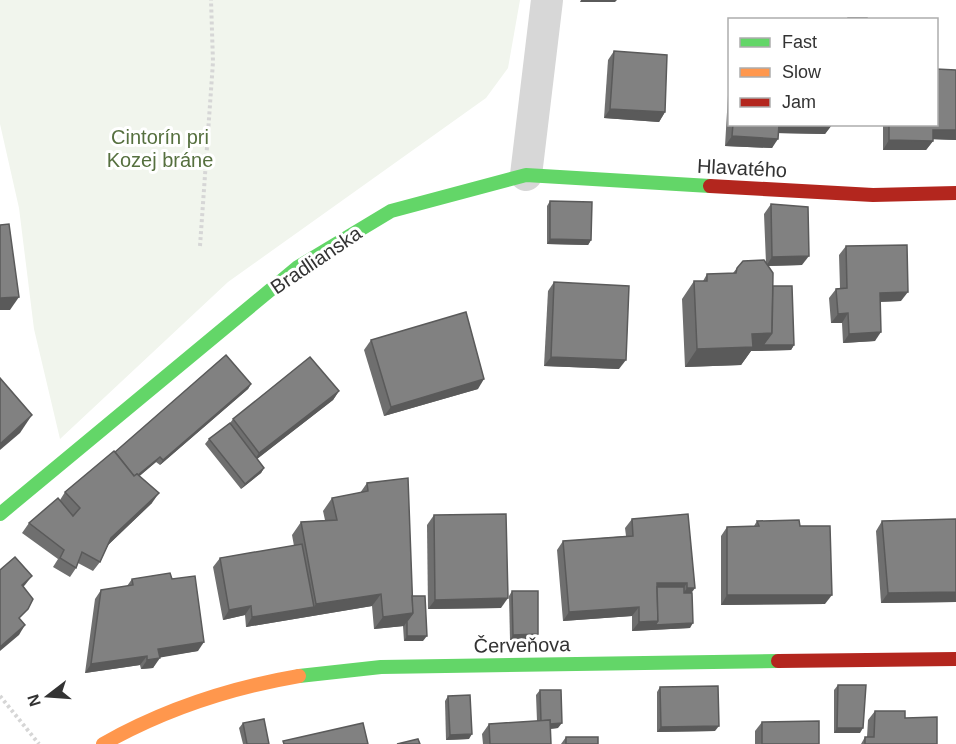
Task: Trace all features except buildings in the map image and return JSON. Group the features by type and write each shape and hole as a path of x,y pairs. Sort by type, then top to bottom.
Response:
{"street":[{"path":"526,175 547,0"},
{"name":"Hlavatého","path":"526,175 873,195 956,193"},
{"name":"Bradlianska","path":"0,514 298,267 391,211 526,175"},
{"name":"Červeňova","path":"103,744 145,720 180,705 223,692 319,671 381,667 956,658"}],"path":[{"path":"200,246 213,62 211,0"},
{"path":"0,696 39,744"}],"green space":[{"name":"Cintorín pri Kozej bráne","path":"0,0 520,0 508,68 486,98 228,282 60,439 34,329 19,208 0,124"}],"traffic: fast":[{"path":"0,514 298,267 391,211 526,175 710,186"},
{"path":"299,676 381,667 778,661"}],"traffic: slow":[{"path":"103,744 150,720 198,701 299,676"}],"traffic: jam":[{"path":"710,186 873,195 956,193"},
{"path":"778,661 956,659"}]}
